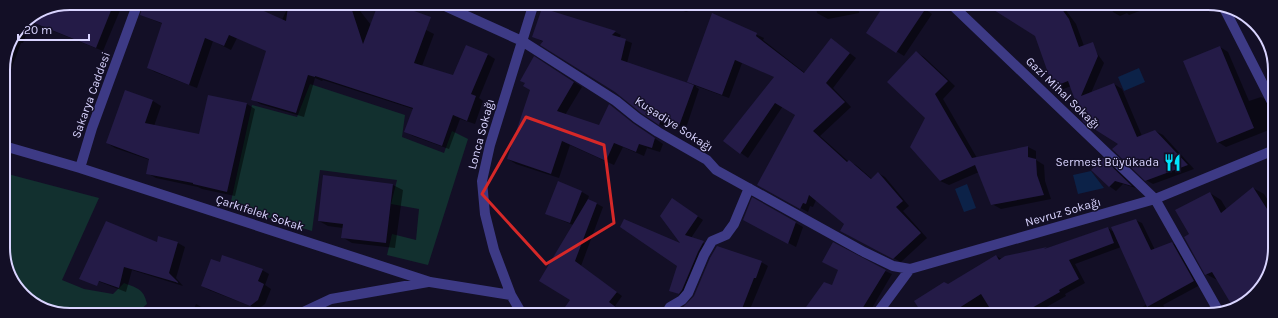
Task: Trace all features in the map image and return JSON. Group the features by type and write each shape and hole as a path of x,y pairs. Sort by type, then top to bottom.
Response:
{"street":[{"name":"Sakarya Caddesi","path":"80,168 92,128 135,10"},
{"name":"Kuşadiye Sokağı","path":"454,10 522,41 616,101 637,118 658,132 707,160 716,170 864,252 893,266 910,269"},
{"name":"Lonca Sokağı","path":"519,308 511,295 494,250 485,214 482,182 490,146 531,10"},
{"name":"Gazi Mihal Sokağı","path":"957,10 1155,199 1216,307"},
{"path":"1226,13 1268,94"},
{"name":"Çarkıfelek Sokak","path":"10,148 80,168 430,282 511,295"},
{"name":"Nevruz Sokağı","path":"910,269 1155,199 1268,152"},
{"path":"670,308 682,300 688,293 704,255 712,241 726,235 734,224 749,188"},
{"path":"881,308 910,269"},
{"path":"312,308 331,299 430,282"}],"highlighted area":[{"path":"526,117 604,145 614,223 546,264 482,194"}],"green space":[{"path":"310,84 405,115 402,137 444,153 452,131 468,139 428,265 387,255 392,234 416,240 419,209 391,204 397,180 320,170 312,231 230,206 252,105 297,117"},
{"path":"10,175 99,198 62,280 84,289 113,294 124,283 142,292 147,304 142,308 58,307 43,302 27,291 16,275 11,260"}],"water":[{"path":"1139,68 1145,82 1124,91 1118,77"},
{"path":"1091,171 1104,188 1078,194 1073,175"},
{"path":"967,184 976,208 964,212 955,189"}],"building":[{"path":"111,10 96,48 33,22 58,11"},
{"path":"141,10 262,10 286,21 288,10 352,10 363,44 376,10 411,10 431,17 414,63 453,75 466,45 488,54 471,94 476,96 467,121 453,115 442,146 404,132 413,108 315,76 308,75 296,113 251,100 266,51 229,35 224,46 205,38 189,85 147,68 162,23 140,15"},
{"path":"541,10 548,10 616,31 612,35 626,39 621,60 694,85 679,126 661,119 659,125 641,113 615,92 540,45 543,41 532,37"},
{"path":"881,10 925,10 896,53 866,33"},
{"path":"994,10 1063,10 1069,19 1079,47 1093,42 1098,56 1081,96 1114,83 1137,137 1155,130 1188,165 1145,181 1112,149 1118,144 1083,122 1068,81 1053,87 1035,36"},
{"path":"712,13 757,33 756,36 804,73 831,38 850,53 826,83 845,102 813,131 847,162 849,160 871,179 878,172 903,201 896,207 921,233 893,259 840,231 844,224 809,195 806,204 803,203 800,209 757,185 795,115 775,103 740,154 723,141 774,77 735,60 722,95 687,82"},
{"path":"1220,46 1254,128 1217,143 1183,61"},
{"path":"916,51 948,81 935,94 972,158 1028,146 1028,157 1036,159 1037,175 1044,195 991,205 975,165 940,181 910,147 925,118 887,82"},
{"path":"534,56 574,82 557,111 599,125 609,104 655,138 652,148 639,144 636,152 614,143 606,161 562,141 551,174 507,159 530,90 523,86 525,83 520,81"},
{"path":"125,90 153,100 145,123 199,134 208,95 247,103 227,192 193,183 146,174 149,159 106,143"},
{"path":"1103,158 1132,186 1115,181 1109,187 1091,170"},
{"path":"323,175 393,184 386,243 341,238 343,224 318,221"},
{"path":"558,181 582,191 570,223 545,214"},
{"path":"1253,187 1268,211 1268,248 1267,260 1263,271 1256,285 1248,293 1242,298 1231,303 1212,272 1205,275 1184,237 1189,234 1175,210 1210,192 1221,213"},
{"path":"752,197 796,222 788,244 743,220"},
{"path":"672,198 698,216 685,235 704,241 679,294 669,291 677,266 620,227 624,219 680,243 660,216"},
{"path":"588,199 597,203 575,261 617,292 609,302 617,308 564,308 570,300 539,281"},
{"path":"1136,219 1151,250 1172,242 1194,281 1147,307 1111,227"},
{"path":"106,221 157,242 158,236 178,242 169,273 179,283 124,267 119,288 99,281 97,286 79,279"},
{"path":"1108,227 1114,243 1069,260 1079,279 1032,308 990,308 981,294 959,308 918,308 914,301 944,282 948,284 996,255 999,260 1005,256 1047,247 1044,249"},
{"path":"833,242 886,270 863,308 805,308 824,282 832,285 838,270 822,262"},
{"path":"717,246 762,261 742,308 683,307 694,296 710,258"},
{"path":"222,255 263,269 258,281 264,284 258,300 250,306 201,286 211,259 220,262"}],"place":[{"name":"Sermest Büyükada","path":"1172,162"}]}
